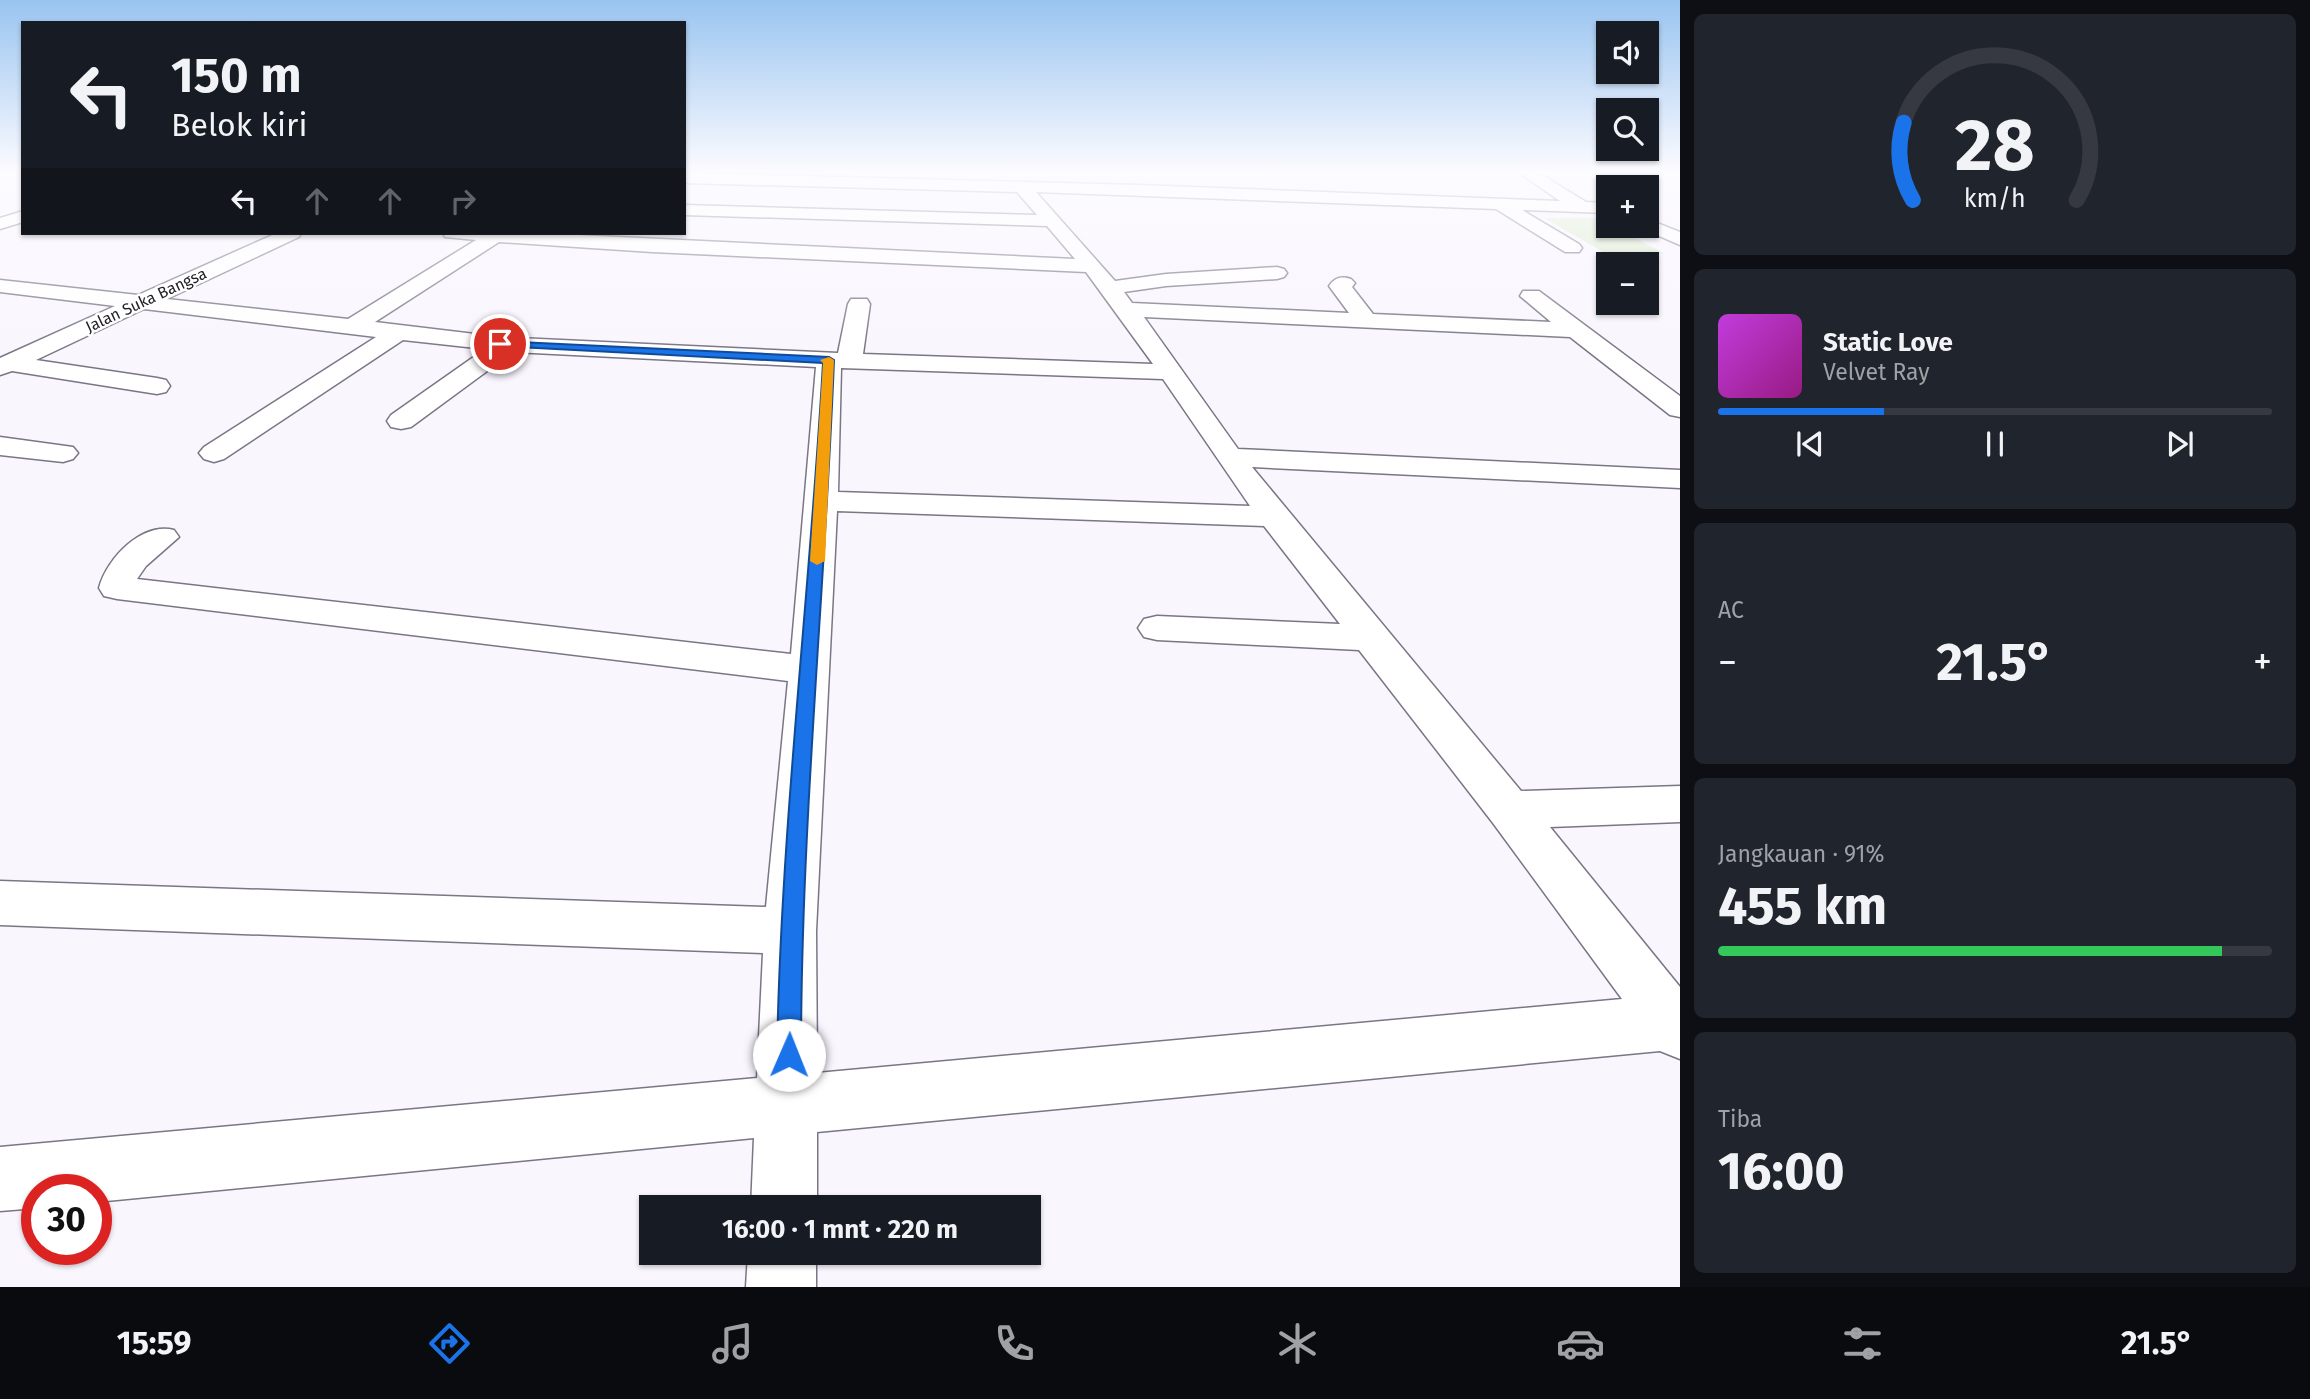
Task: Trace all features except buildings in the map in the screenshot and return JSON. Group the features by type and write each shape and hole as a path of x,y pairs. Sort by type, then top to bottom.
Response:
{"street":[{"path":"1059,230 1109,288 1274,517 1509,810 1676,1027"},
{"path":"1543,230 1572,248"},
{"name":"Jalan Suka Bangsa","path":"5,365 288,235"},
{"path":"350,328 497,235 608,237 1109,288 1366,320 1575,330"},
{"path":"1109,288 1166,279 1276,273"},
{"path":"1344,283 1340,286 1366,320"},
{"path":"0,286 396,334 508,344 1170,372"},
{"path":"1531,296 1680,409"},
{"path":"784,1195 790,931 822,501 839,360 859,304"},
{"path":"215,453 396,334"},
{"path":"401,421 508,344"},
{"path":"5,365 157,386"},
{"path":"0,446 64,453"},
{"path":"1229,457 1680,479"},
{"path":"822,501 1274,517"},
{"path":"162,537 136,556 118,577 117,588 809,670"},
{"path":"1157,628 1371,638"},
{"path":"1509,810 1680,804"},
{"path":"0,903 790,931"},
{"path":"0,1180 788,1104 1676,1027"},
{"path":"781,1287 782,1265"}],"green space":[{"path":"1565,230 1596,230 1596,238 1635,238 1665,254 1603,252"}],"slow traffic":[{"path":"817,561 829,360 825,360"}],"route":[{"path":"500,344 829,360 822,501 790,931 789,1055"}]}
